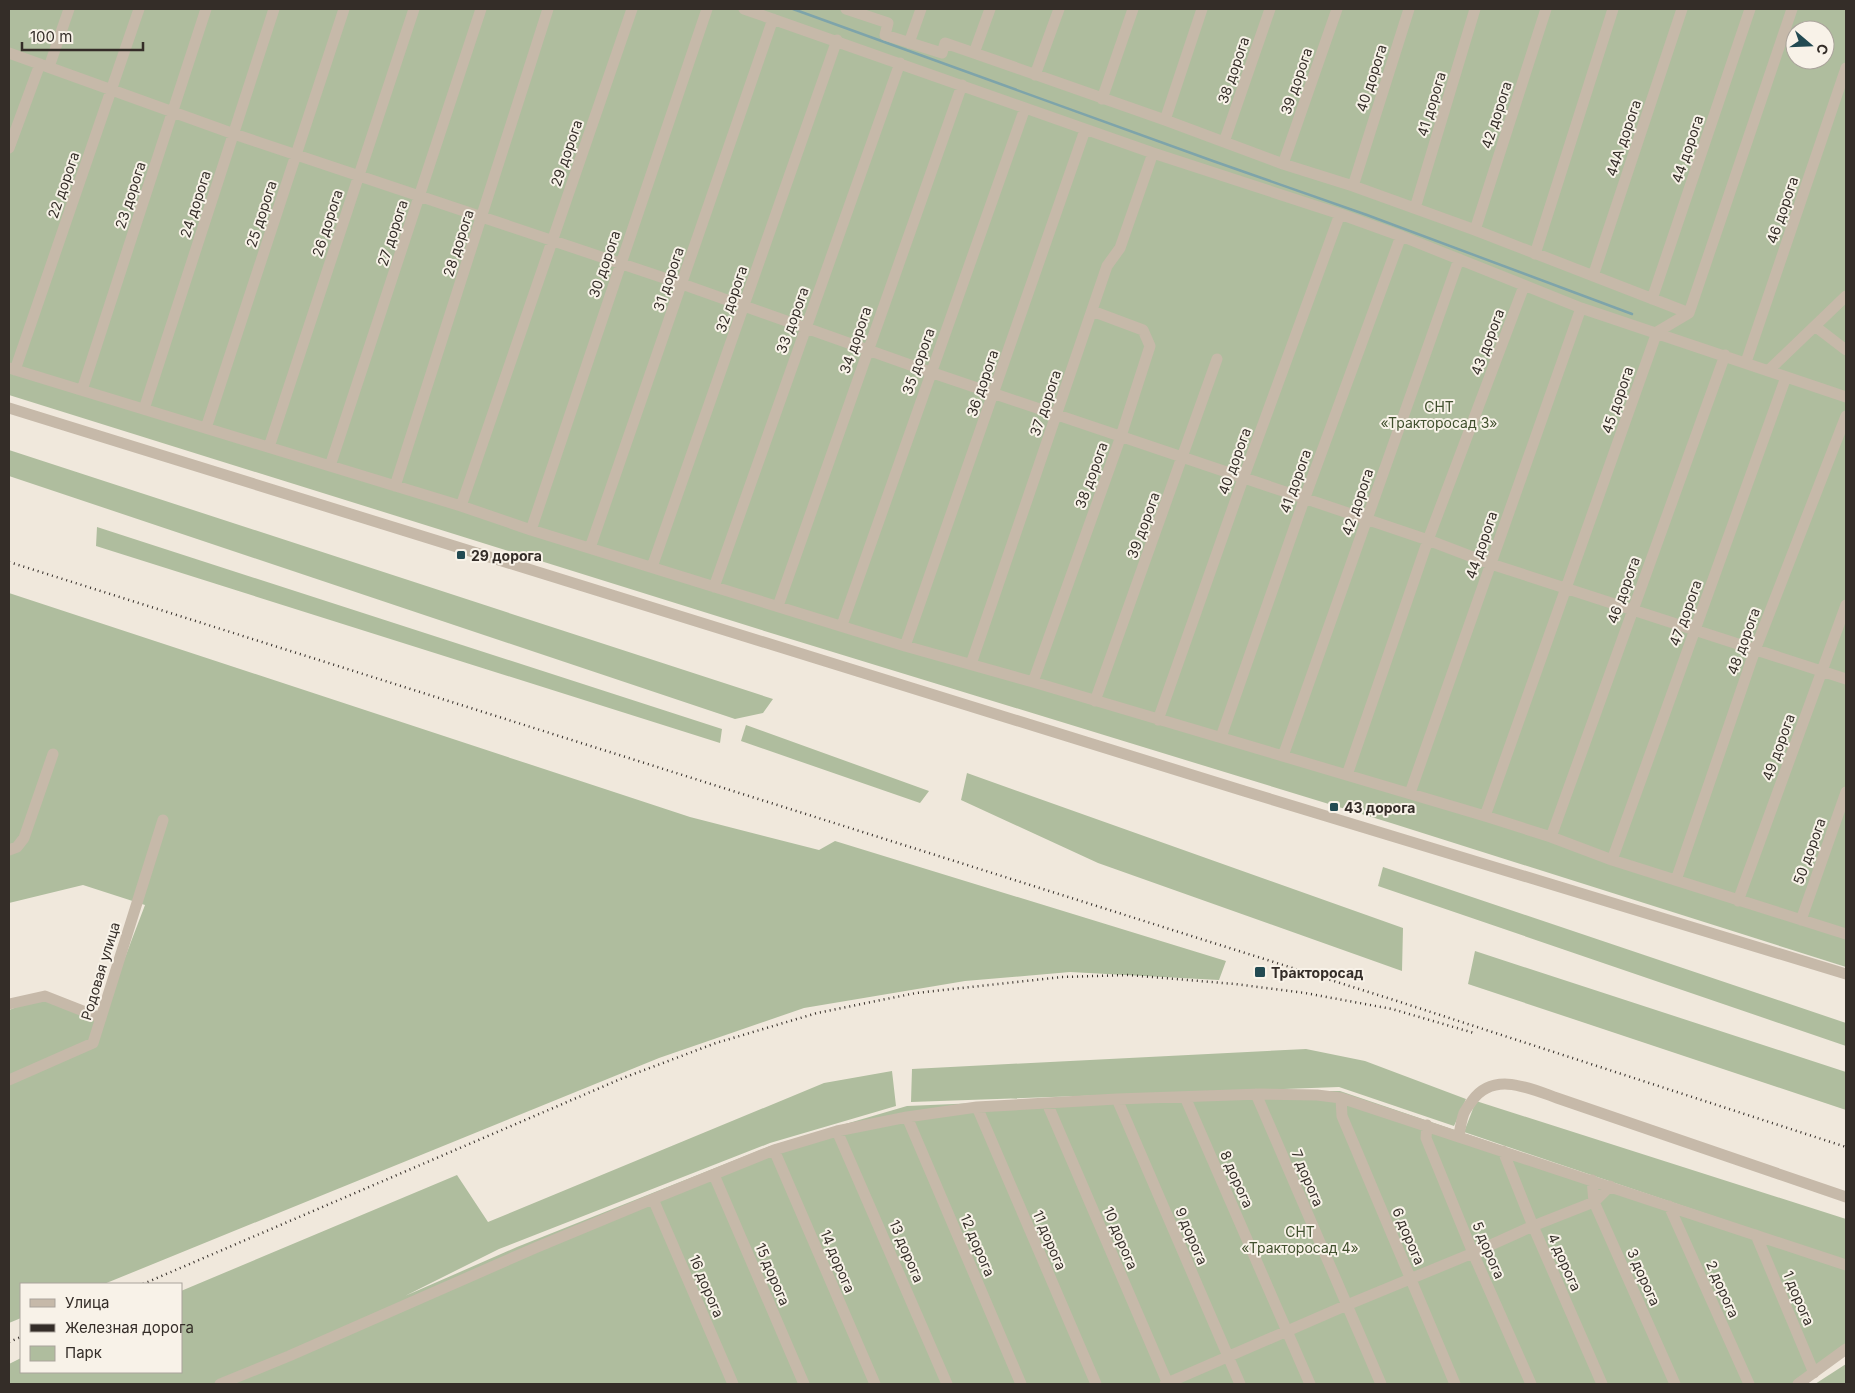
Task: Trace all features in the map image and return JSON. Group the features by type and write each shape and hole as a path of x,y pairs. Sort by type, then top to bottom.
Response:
{"street":[{"path":"9,148 69,9"},
{"name":"22 дорога","path":"12,369 139,9"},
{"name":"23 дорога","path":"82,390 206,9"},
{"name":"24 дорога","path":"144,409 274,9"},
{"name":"25 дорога","path":"206,428 344,9"},
{"name":"26 дорога","path":"269,448 414,9"},
{"name":"27 дорога","path":"330,466 421,196 481,9"},
{"name":"28 дорога","path":"395,486 548,9"},
{"name":"29 дорога","path":"461,506 632,9"},
{"name":"30 дорога","path":"531,530 707,9"},
{"path":"744,9 837,40 1085,130 1340,214 1401,236 1581,308 1846,397"},
{"path":"850,9 888,23 884,35 942,53 945,43 974,53 1165,120 1283,164 1415,208 1689,313"},
{"path":"909,43 921,9"},
{"path":"974,53 990,9"},
{"path":"1035,75 1059,9"},
{"path":"1102,99 1133,9"},
{"path":"1165,120 1202,9"},
{"name":"38 дорога","path":"1224,142 1270,9"},
{"name":"39 дорога","path":"1283,164 1337,9"},
{"name":"40 дорога","path":"1353,186 1409,9"},
{"name":"41 дорога","path":"1415,208 1475,9"},
{"name":"42 дорога","path":"1475,230 1546,9"},
{"path":"1535,254 1613,9"},
{"name":"44А дорога","path":"1593,276 1682,9"},
{"name":"44 дорога","path":"1652,299 1750,9"},
{"path":"1657,332 1689,313 1792,9"},
{"name":"31 дорога","path":"590,548 773,19"},
{"name":"32 дорога","path":"652,567 837,40"},
{"path":"9,53 234,134 359,174 682,284 805,329 1304,500 1428,540 1491,564 1846,679"},
{"name":"33 дорога","path":"714,587 900,63"},
{"name":"46 дорога","path":"1746,362 1846,68"},
{"name":"34 дорога","path":"778,606 962,85"},
{"name":"35 дорога","path":"842,625 1025,108"},
{"name":"36 дорога","path":"905,646 1085,130"},
{"name":"37 дорога","path":"971,664 1108,266 1120,248 1153,153"},
{"name":"40 дорога","path":"1158,720 1243,479 1340,214"},
{"name":"41 дорога","path":"1221,737 1304,500 1401,236"},
{"name":"42 дорога","path":"1284,756 1459,259"},
{"name":"43 дорога","path":"1347,775 1428,540 1524,286"},
{"path":"1769,370 1816,327 1846,296"},
{"name":"44 дорога","path":"1410,793 1581,308"},
{"name":"38 дорога","path":"1033,682 1121,436 1150,346 1143,330 1092,311"},
{"path":"1816,327 1846,350"},
{"name":"45 дорога","path":"1485,816 1657,332"},
{"name":"46 дорога","path":"1551,837 1725,355"},
{"name":"39 дорога","path":"1095,700 1217,359"},
{"path":"12,369 461,506 531,530 905,646 1095,700 1485,816 1551,837 1612,860 1846,934"},
{"name":"47 дорога","path":"1612,860 1786,377"},
{"path":"9,408 1234,788 1846,974"},
{"name":"48 дорога","path":"1676,880 1755,650 1846,416"},
{"name":"49 дорога","path":"1738,900 1846,605"},
{"path":"9,850 17,847 24,838 53,754"},
{"name":"50 дорога","path":"1801,920 1846,792"},
{"name":"Родовая улица","path":"9,1080 93,1043 163,820"},
{"path":"9,1004 45,996 101,1018"},
{"path":"1459,1136 1464,1112 1476,1095 1496,1083 1510,1084 1549,1095 1846,1197"},
{"path":"220,1384 289,1356 535,1248 774,1150 838,1131 907,1117 977,1107 1256,1094 1317,1095 1341,1098 1846,1265"},
{"name":"7 дорога","path":"1256,1094 1381,1384"},
{"name":"8 дорога","path":"1185,1096 1310,1384"},
{"name":"6 дорога","path":"1341,1098 1342,1116 1456,1384"},
{"name":"9 дорога","path":"1118,1099 1240,1384"},
{"name":"10 дорога","path":"1047,1103 1167,1384"},
{"name":"11 дорога","path":"977,1107 1096,1384"},
{"name":"12 дорога","path":"907,1117 1022,1384"},
{"name":"5 дорога","path":"1427,1125 1426,1138 1473,1253 1531,1384"},
{"name":"13 дорога","path":"838,1131 947,1384"},
{"name":"14 дорога","path":"774,1150 875,1384"},
{"name":"4 дорога","path":"1503,1151 1533,1226 1602,1384"},
{"name":"15 дорога","path":"714,1175 804,1384"},
{"name":"3 дорога","path":"1592,1180 1594,1202 1675,1384"},
{"path":"1167,1384 1346,1305 1594,1202 1610,1186"},
{"name":"16 дорога","path":"653,1199 733,1384"},
{"name":"2 дорога","path":"1670,1206 1749,1384"},
{"name":"1 дорога","path":"1756,1235 1814,1373"},
{"path":"1798,1384 1846,1349"}],"green space":[{"name":"СНТ «Тракторосад 3»","path":"9,9 1846,9 1846,967 1391,823 784,637 9,395"},
{"path":"9,450 773,699 763,713 735,719 9,476"},
{"path":"97,527 722,729 720,743 96,546"},
{"path":"9,593 690,817 819,850 835,841 1226,961 1219,980 1070,972 965,981 804,1008 659,1058 106,1283 20,1283 20,1318 9,1323 9,1010 45,996 102,1018 145,905 83,885 9,903"},
{"path":"746,725 929,791 920,803 741,741"},
{"path":"967,773 1403,928 1402,971 1098,863 961,800"},
{"path":"1383,867 1846,1023 1846,1046 1378,886"},
{"path":"1475,951 1846,1072 1846,1110 1468,984"},
{"path":"1306,1049 1365,1061 1466,1099 1454,1126 1339,1087 911,1102 912,1069"},
{"name":"СНТ «Тракторосад 4»","path":"892,1071 896,1106 770,1143 499,1249 405,1296 517,1247 770,1146 907,1106 1263,1091 1340,1091 1846,1263 1846,1355 1805,1384 9,1384 9,1364 20,1358 20,1373 182,1373 182,1291 457,1175 488,1222 824,1083"},
{"path":"1476,1101 1846,1219 1846,1261 1464,1132"},
{"path":"1846,1364 1846,1384 1815,1384"}],"waterway":[{"path":"793,9 1367,215 1632,314"}],"railway":[{"path":"9,562 1397,1001 1846,1147"},
{"path":"145,1283 623,1078 716,1043 817,1013 916,993 1062,977 1128,975 1235,984 1305,993 1392,1009 1474,1033"},
{"path":"9,1342 20,1337"}],"place":[{"name":"29 дорога","path":"461,555"},
{"name":"43 дорога","path":"1334,807"},
{"name":"Тракторосад","path":"1260,972"}]}
